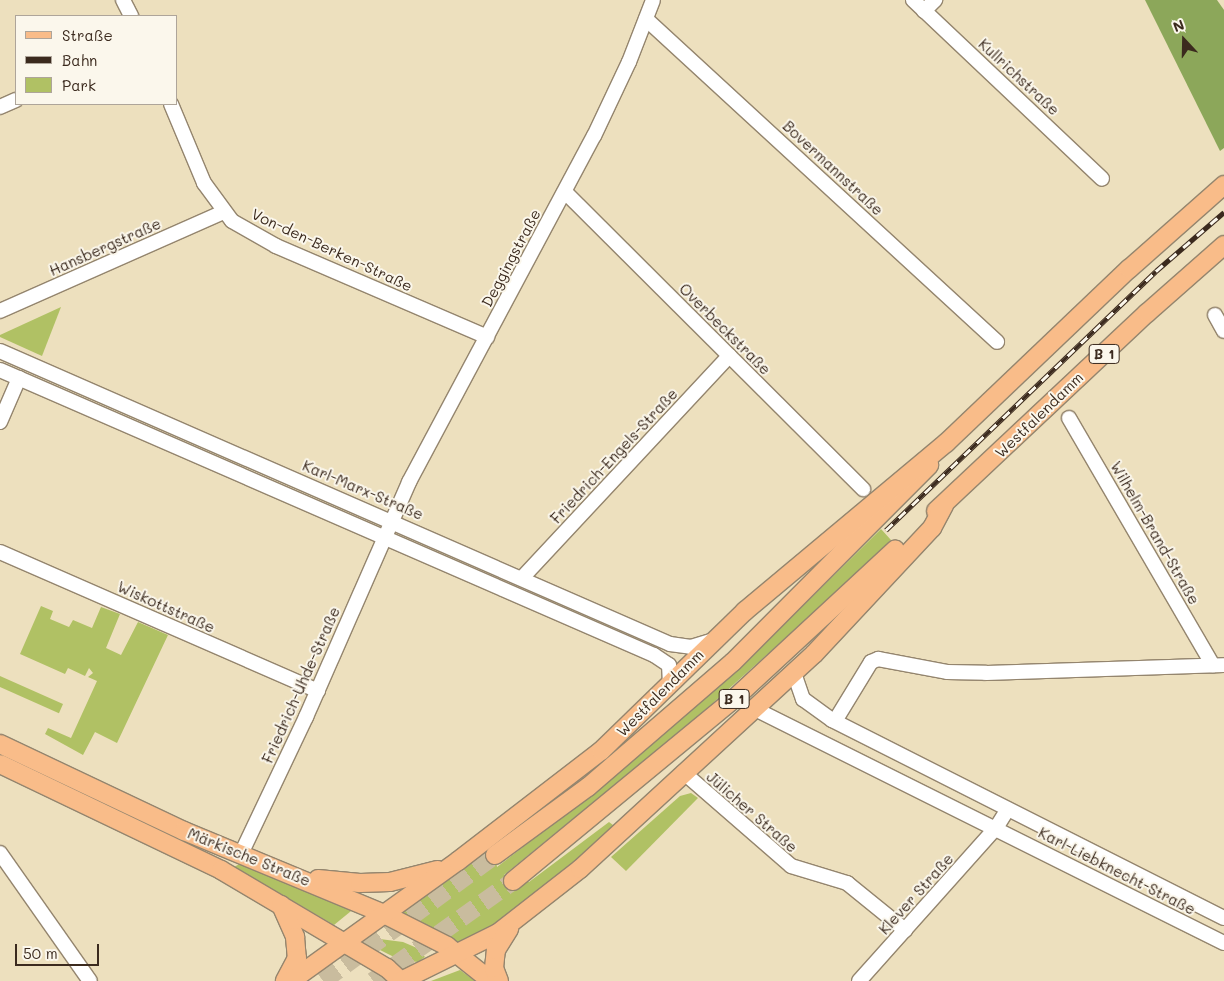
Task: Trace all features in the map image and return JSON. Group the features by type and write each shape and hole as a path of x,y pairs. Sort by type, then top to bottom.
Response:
{"main road":[{"name":"Westfalendamm","path":"291,981 458,861 601,751 714,640 903,475 946,443 1129,268 1224,185"},
{"name":"Westfalendamm","path":"512,881 736,697 944,505 1147,313 1224,245"},
{"name":"Westfalendamm","path":"495,855 588,787 733,662 911,486 946,443"},
{"name":"Westfalendamm","path":"401,981 456,956 514,922 594,857 683,772 794,673 932,528 944,505"},
{"name":"Märkische Straße","path":"2,750 240,854 293,874 384,914 447,946 456,956 491,981"},
{"name":"Märkische Straße","path":"0,764 221,870 387,968 401,981"},
{"path":"221,870 240,854"},
{"path":"293,874 346,882 390,882 425,874 458,861"},
{"path":"281,906 295,937 297,958 285,981"},
{"path":"500,981 494,968 496,950 514,922"}],"street":[{"path":"123,0 130,15"},
{"name":"Deggingstraße","path":"387,529 607,110 653,0"},
{"name":"Kullrichstraße","path":"913,0 1102,179"},
{"path":"924,11 935,0"},
{"name":"Bovermannstraße","path":"646,19 997,342"},
{"path":"0,108 15,100"},
{"name":"Von-den-Berken-Straße","path":"170,105 204,183 223,212 262,239 487,337"},
{"name":"Overbeckstraße","path":"565,192 863,489"},
{"name":"Hansbergstraße","path":"0,311 223,212"},
{"path":"1215,316 1224,331"},
{"name":"Karl-Marx-Straße","path":"0,351 387,529 662,659 672,672 670,685"},
{"name":"Friedrich-Engels-Straße","path":"522,578 729,356"},
{"name":"Karl-Marx-Straße","path":"0,370 387,529 522,578 670,644 691,647 714,640"},
{"path":"0,422 19,378"},
{"name":"Wilhelm-Brand-Straße","path":"1069,418 1219,665"},
{"name":"Friedrich-Uhde-Straße","path":"240,854 318,691 387,529"},
{"name":"Wiskottstraße","path":"0,552 318,691"},
{"path":"821,741 871,662 878,659 947,672 1035,672 1219,665"},
{"name":"Karl-Liebknecht-Straße","path":"794,673 803,699 833,721 1224,918"},
{"name":"Karl-Liebknecht-Straße","path":"755,708 1224,944"},
{"name":"Jülicher Straße","path":"683,772 791,866 847,883 905,930"},
{"path":"996,828 1008,809"},
{"name":"Klever Straße","path":"859,981 996,828"},
{"path":"0,853 90,981"}],"green space":[{"path":"1145,0 1217,0 1224,10 1224,148 1220,151"},
{"path":"61,307 42,356 0,337 0,335"},
{"path":"881,529 891,540 829,599 694,720 504,875 516,882 529,882 609,822 617,828 512,917 461,946 395,912 494,843 497,867 592,794 747,661"},
{"path":"41,606 53,611 50,619 69,627 73,620 92,628 101,607 120,614 106,648 121,655 138,622 168,635 117,743 95,732 83,755 45,734 48,728 71,738 97,681 88,677 93,673 89,668 85,676 68,668 65,674 20,654"},
{"path":"0,676 63,704 59,713 0,687"},
{"path":"691,793 698,798 626,871 611,857 680,796"},
{"path":"245,861 356,907 334,925 234,867"},
{"path":"372,938 403,942 417,948 425,957 418,962 400,960 368,944"},
{"path":"460,970 475,981 431,981"}],"tunnel":[{"path":"323,981 495,855"},
{"path":"373,981 513,881"}],"railway":[{"path":"886,530 1156,271 1224,212"}]}
